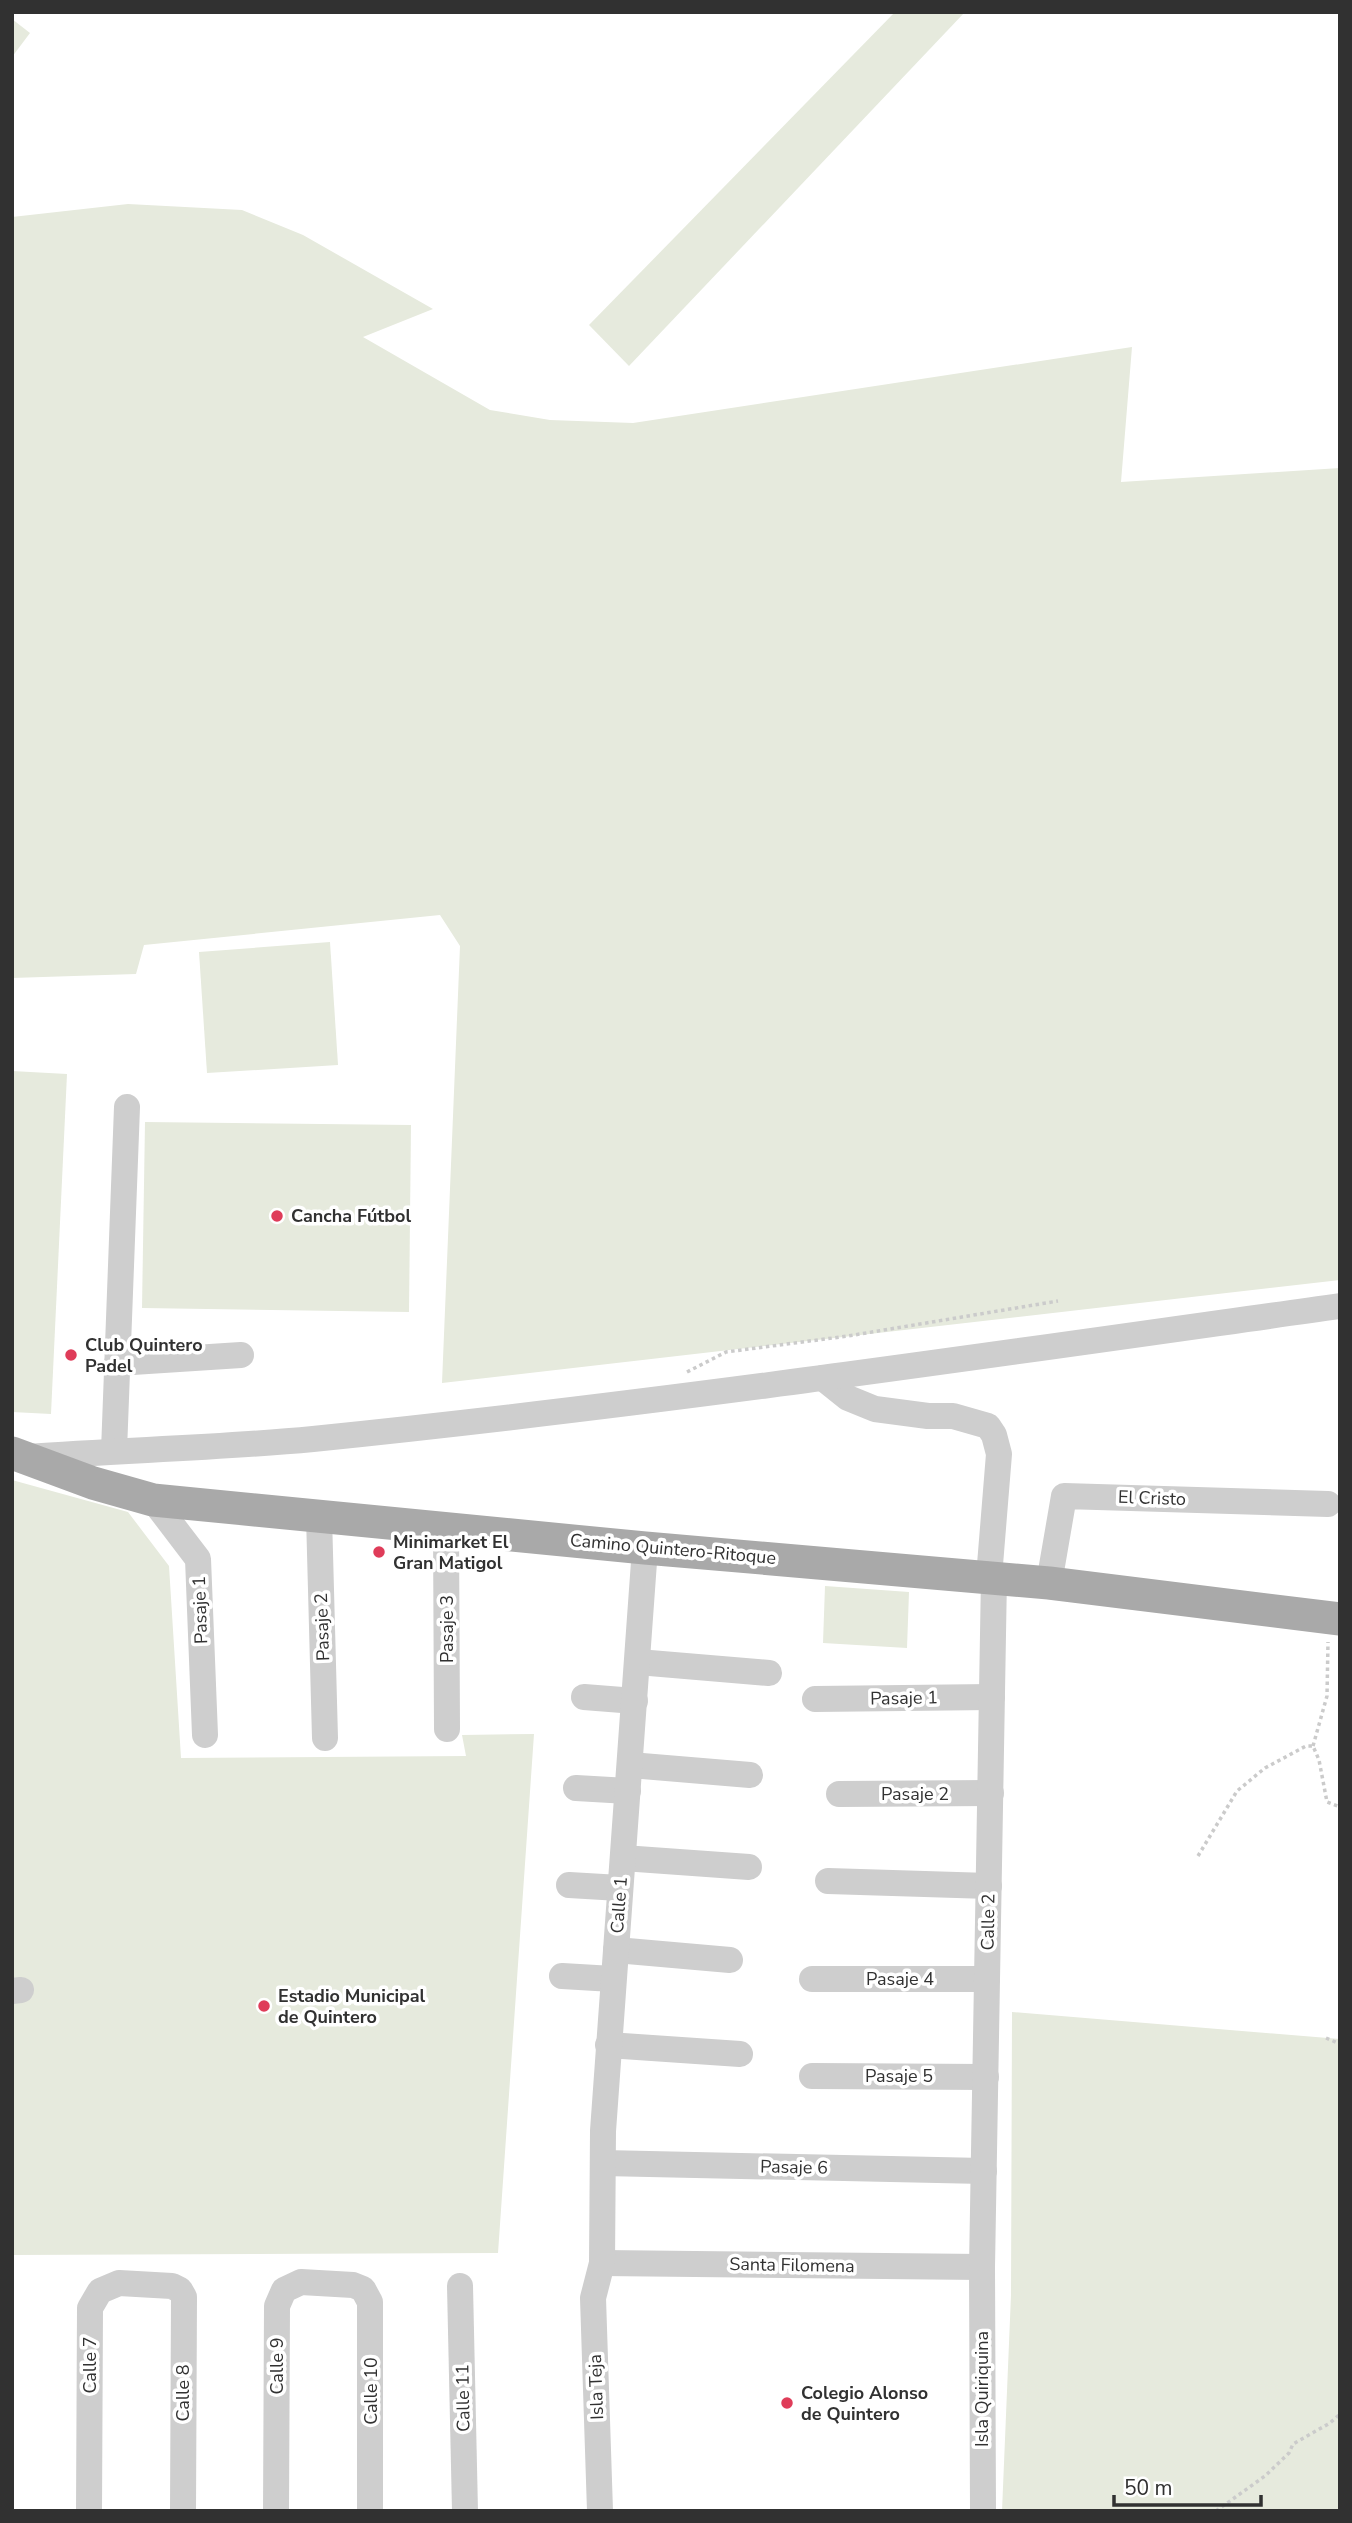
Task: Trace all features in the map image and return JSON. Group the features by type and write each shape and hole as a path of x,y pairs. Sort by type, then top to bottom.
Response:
{"main road":[{"name":"Camino Quintero-Ritoque","path":"19,1455 93,1483 153,1500 646,1548 992,1577 1334,1619"}],"street":[{"path":"114,1451 127,1107"},
{"path":"19,1455 309,1439 823,1378 1340,1306"},
{"path":"117,1363 241,1355"},
{"name":"Calle 2","path":"823,1378 848,1398 875,1409 928,1416 953,1416 988,1426 994,1435 999,1454 992,1577 991,1793 982,2267"},
{"name":"El Cristo","path":"1049,1583 1064,1496 1328,1504"},
{"name":"Pasaje 1","path":"153,1500 198,1559 205,1735"},
{"name":"Pasaje 2","path":"319,1516 325,1738"},
{"name":"Pasaje 3","path":"446,1528 447,1729"},
{"name":"Calle 1","path":"601,2263 608,2045 646,1548"},
{"path":"638,1662 769,1673"},
{"path":"584,1697 635,1701"},
{"name":"Pasaje 1","path":"815,1699 992,1697"},
{"path":"576,1788 629,1778 750,1775"},
{"name":"Pasaje 2","path":"839,1794 991,1793"},
{"path":"623,1858 749,1867"},
{"path":"828,1881 989,1885"},
{"path":"569,1885 621,1888"},
{"path":"615,1950 730,1960"},
{"path":"562,1976 613,1979"},
{"name":"Pasaje 4","path":"812,1979 987,1979"},
{"path":"608,2045 740,2054"},
{"name":"Pasaje 5","path":"812,2076 986,2077"},
{"name":"Pasaje 6","path":"603,2163 984,2171"},
{"name":"Santa Filomena","path":"601,2263 982,2267"},
{"name":"Isla Teja","path":"600,2511 593,2298 601,2263"},
{"name":"Isla Quiriquina","path":"982,2267 983,2511"},
{"name":"Calle 9","path":"276,2511 278,2300 284,2290 295,2283 348,2284"},
{"name":"Calle 7","path":"89,2511 92,2301 100,2291 112,2284 167,2286"},
{"name":"Calle 10","path":"348,2284 363,2289 370,2302 370,2511"},
{"name":"Calle 8","path":"167,2286 176,2287 184,2297 183,2511"},
{"name":"Calle 11","path":"460,2286 465,2511"}],"path":[{"path":"682,1375 726,1352 848,1336 1058,1301"},
{"path":"1334,1619 1327,1696 1313,1746 1319,1760 1326,1802 1340,1807"},
{"path":"1198,1856 1237,1791 1265,1768 1306,1746 1313,1746"},
{"path":"1326,2038 1340,2044"},
{"path":"1216,2511 1265,2476 1289,2453 1293,2444 1331,2423 1340,2414"}],"shaded area":[{"path":"895,12 965,12 629,366 589,325"},
{"path":"12,19 30,33 12,57"},
{"path":"128,204 242,210 303,235 433,309 363,337 490,410 550,420 633,423 1132,347 1121,482 1340,468 1340,1280 442,1383 460,946 440,915 144,945 136,974 12,978 12,217"},
{"path":"330,942 338,1065 207,1073 199,952"},
{"path":"12,1071 67,1074 51,1414 12,1412"},
{"name":"Cancha Fútbol","path":"145,1122 411,1125 409,1312 142,1308"},
{"name":"Estadio Municipal de Quintero","path":"12,1480 128,1512 169,1566 181,1758 466,1756 462,1735 534,1734 498,2253 12,2255"},
{"path":"825,1586 909,1592 907,1648 823,1643"},
{"path":"1012,2012 1340,2039 1340,2511 1002,2511 1011,2295"}],"place":[{"name":"Cancha Fútbol","path":"277,1216"},
{"name":"Club Quintero Padel","path":"71,1355"},
{"name":"Minimarket El Gran Matigol","path":"379,1552"},
{"name":"Estadio Municipal de Quintero","path":"264,2006"},
{"name":"Colegio Alonso de Quintero","path":"787,2403"}]}
